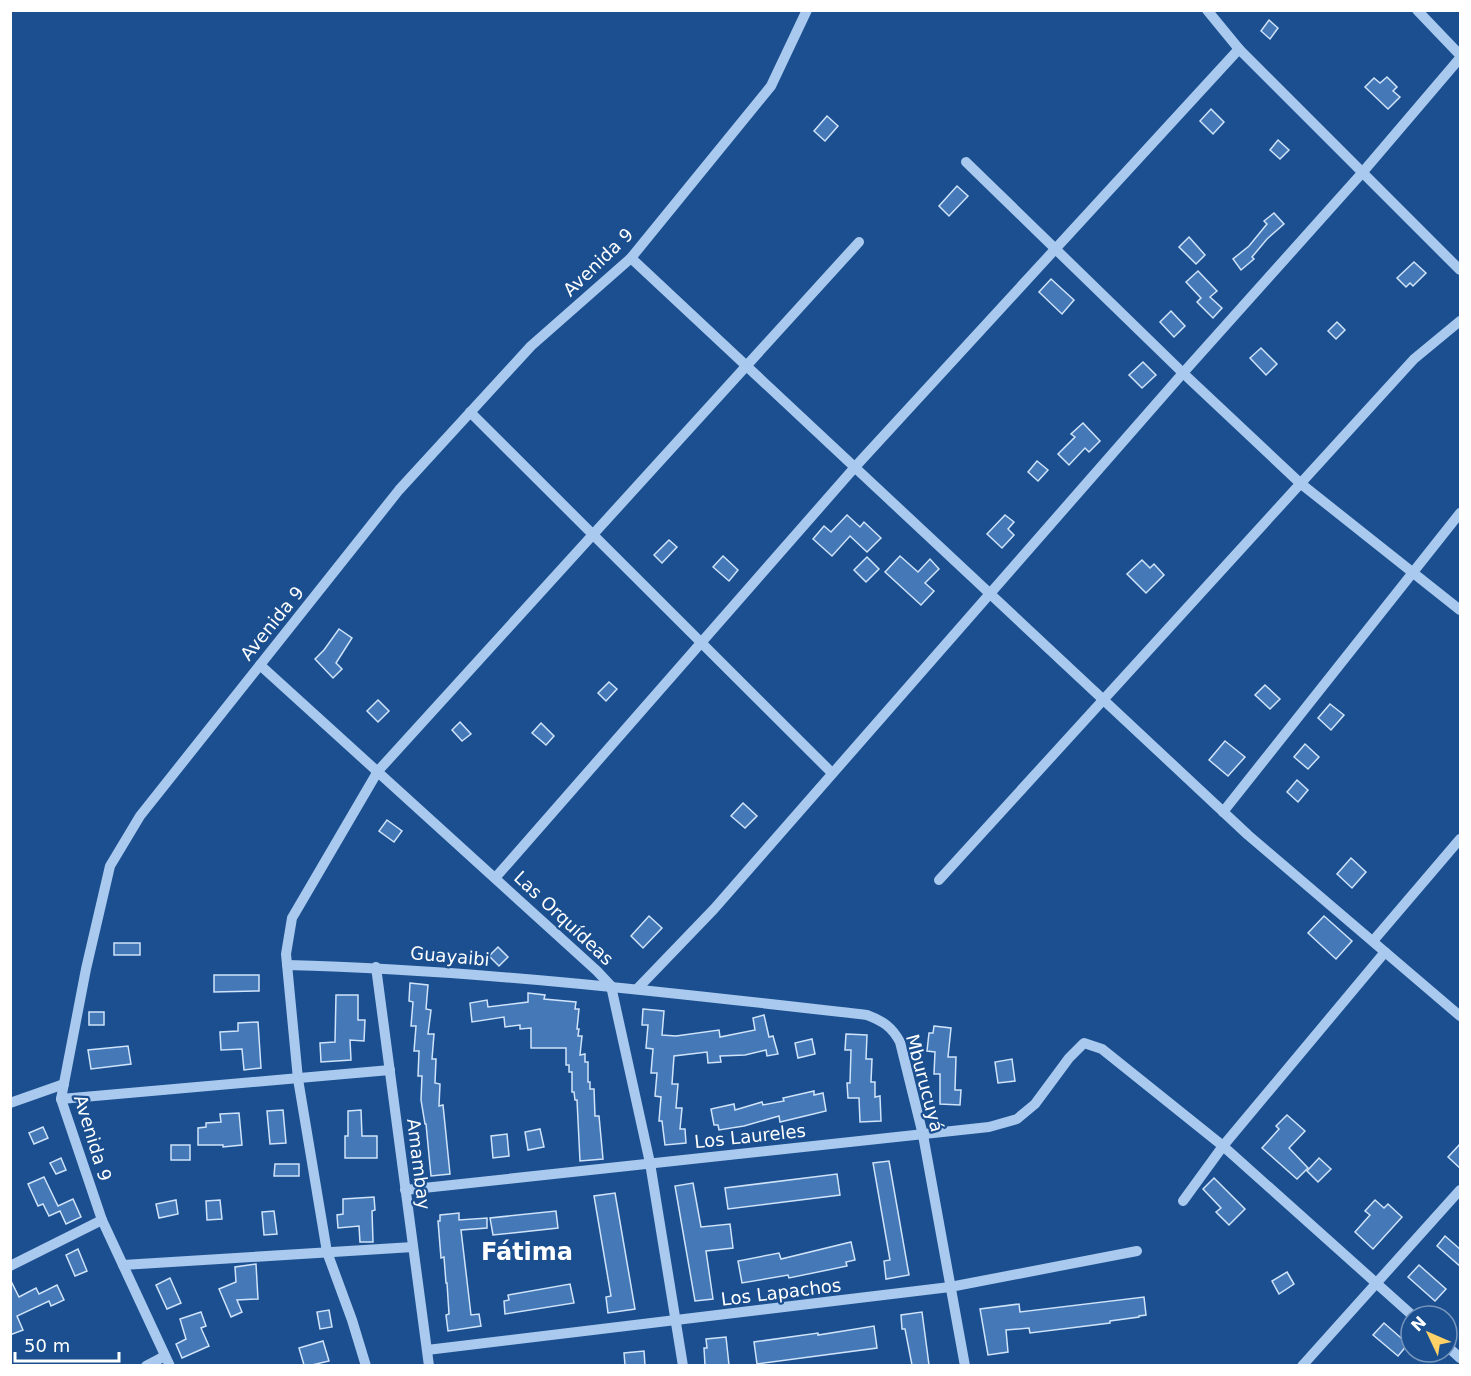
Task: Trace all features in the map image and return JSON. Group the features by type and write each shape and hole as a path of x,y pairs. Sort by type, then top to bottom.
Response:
{"street":[{"name":"Avenida 9","path":"168,1361 102,1220 61,1099 86,969 110,866 140,816 399,490 531,346 631,258 771,86 807,10"},
{"path":"1207,10 1239,50 1461,270"},
{"path":"638,988 714,909 1183,373 1362,173 1461,56 1418,10"},
{"path":"496,877 855,467 1239,50"},
{"path":"966,162 1300,483 1461,610"},
{"path":"366,1365 327,1252 298,1079 286,965 292,918 378,771 859,242"},
{"path":"631,258 1223,812 1461,1016"},
{"path":"939,880 1414,358 1461,321"},
{"path":"470,412 832,773"},
{"path":"1223,812 1461,513"},
{"name":"Las Orquídeas","path":"260,665 496,877 611,986 650,1163 683,1365"},
{"path":"1373,941 1461,839"},
{"path":"1183,1200 1223,1146 1385,952"},
{"name":"Guayaibi","path":"286,965 376,967 638,988"},
{"name":"Amambay","path":"376,967 429,1365"},
{"name":"Mburucuyá","path":"638,988 867,1015 881,1020 893,1029 900,1042 923,1135 965,1365"},
{"name":"Los Laureles","path":"405,1190 989,1127 1017,1119 1035,1104 1069,1058 1084,1043 1102,1050 1223,1146"},
{"path":"61,1099 390,1070"},
{"path":"10,1103 64,1084"},
{"path":"1223,1146 1400,1304"},
{"path":"1302,1365 1461,1190"},
{"path":"10,1266 102,1220"},
{"path":"123,1265 413,1246"},
{"name":"Los Lapachos","path":"427,1350 676,1322 950,1287 1137,1251"},
{"path":"146,1365 168,1361"}],"building":[{"path":"1269,20 1278,28 1270,39 1261,31"},
{"path":"1387,77 1397,87 1393,91 1400,97 1388,109 1365,87 1374,78 1380,83"},
{"path":"1211,109 1224,122 1213,134 1200,121"},
{"path":"827,116 838,126 825,141 814,131"},
{"path":"1278,140 1289,150 1280,159 1270,150"},
{"path":"957,186 968,196 949,216 939,206"},
{"path":"1274,213 1284,224 1267,239 1252,257 1254,259 1241,270 1233,259 1249,246 1267,224 1264,221"},
{"path":"1189,237 1205,255 1196,264 1179,247"},
{"path":"1414,262 1426,273 1413,286 1410,283 1406,287 1397,278"},
{"path":"1198,271 1217,291 1210,297 1222,308 1213,318 1197,302 1201,298 1186,282"},
{"path":"1051,279 1074,300 1062,314 1039,292"},
{"path":"1171,311 1185,326 1174,337 1160,322"},
{"path":"1337,322 1345,330 1336,339 1328,331"},
{"path":"1261,348 1277,364 1266,375 1250,358"},
{"path":"1143,362 1156,375 1142,388 1129,375"},
{"path":"1083,423 1100,441 1089,452 1085,448 1069,465 1058,454 1075,437 1071,434"},
{"path":"1037,461 1048,470 1038,481 1028,472"},
{"path":"847,515 860,527 864,522 881,538 867,552 850,536 832,556 813,539 824,526 831,532"},
{"path":"1005,515 1014,522 1008,529 1014,535 1002,548 987,534"},
{"path":"669,540 677,547 662,563 654,555"},
{"path":"723,556 738,570 729,581 713,567"},
{"path":"900,556 918,572 930,559 939,569 925,583 934,591 921,605 885,572"},
{"path":"867,557 879,569 866,582 854,570"},
{"path":"1142,560 1150,568 1154,564 1164,575 1146,593 1127,574"},
{"path":"339,629 352,638 336,663 342,669 333,678 315,659"},
{"path":"609,682 617,689 606,701 598,693"},
{"path":"1265,685 1280,699 1270,709 1255,695"},
{"path":"378,700 389,711 378,722 367,711"},
{"path":"1330,704 1344,715 1331,730 1318,718"},
{"path":"460,722 471,734 462,741 452,730"},
{"path":"541,723 554,736 546,745 532,733"},
{"path":"1225,741 1245,757 1228,776 1209,760"},
{"path":"1305,744 1319,757 1308,769 1294,757"},
{"path":"1297,780 1308,790 1298,802 1287,792"},
{"path":"743,803 757,816 745,828 731,816"},
{"path":"387,820 402,831 394,842 379,831"},
{"path":"1351,858 1366,872 1352,888 1337,874"},
{"path":"649,916 662,928 643,948 631,936"},
{"path":"1324,916 1352,941 1336,959 1308,933"},
{"path":"114,943 140,943 140,955 114,955"},
{"path":"498,947 508,957 499,966 489,956"},
{"path":"214,975 259,975 259,991 214,992"},
{"path":"410,983 428,985 426,1009 431,1010 428,1034 434,1034 432,1059 436,1059 435,1083 440,1084 439,1106 443,1105 450,1174 431,1176 426,1124 421,1100 422,1076 418,1076 419,1051 414,1051 416,1026 411,1026 413,1002 409,1001"},
{"path":"528,993 545,995 544,999 576,1002 575,1009 579,1009 578,1036 582,1036 580,1055 585,1054 585,1062 588,1062 588,1082 590,1082 590,1089 594,1089 595,1116 599,1116 603,1159 580,1161 577,1100 572,1092 572,1072 569,1072 569,1065 566,1065 566,1048 531,1048 531,1028 520,1029 520,1025 505,1027 504,1017 472,1022 470,1003 487,1000 488,1007 528,1002"},
{"path":"336,995 358,995 358,1020 365,1020 364,1041 350,1040 351,1060 321,1062 320,1043 335,1042"},
{"path":"643,1009 664,1011 662,1035 676,1036 719,1030 720,1037 755,1030 753,1018 764,1015 769,1037 773,1036 778,1054 767,1056 766,1050 745,1055 720,1056 721,1062 708,1063 707,1052 674,1056 672,1084 678,1084 676,1108 682,1108 680,1129 685,1129 686,1143 665,1145 662,1121 659,1121 661,1097 655,1096 657,1073 651,1073 653,1049 646,1048 648,1025 642,1025"},
{"path":"89,1012 104,1012 104,1025 89,1025"},
{"path":"258,1022 261,1068 244,1070 242,1049 221,1050 220,1032 238,1031 238,1023"},
{"path":"934,1026 951,1028 948,1057 956,1057 955,1090 961,1090 960,1105 940,1104 940,1074 934,1074 935,1052 927,1051 929,1033 933,1033"},
{"path":"846,1034 867,1035 866,1059 872,1059 871,1082 875,1082 875,1097 880,1096 881,1121 860,1122 859,1098 848,1098 847,1083 850,1083 851,1050 845,1050"},
{"path":"812,1039 815,1054 798,1058 795,1043"},
{"path":"128,1046 131,1064 91,1069 88,1050"},
{"path":"1012,1059 1015,1081 998,1083 995,1062"},
{"path":"814,1091 814,1095 823,1093 826,1111 780,1122 779,1116 719,1130 718,1125 714,1125 711,1109 734,1104 735,1110 762,1102 763,1105 784,1101 783,1098"},
{"path":"283,1110 286,1143 270,1144 267,1111"},
{"path":"361,1110 362,1136 377,1136 377,1158 345,1158 348,1111"},
{"path":"239,1113 242,1145 223,1147 223,1145 198,1145 198,1128 206,1127 206,1123 221,1122 220,1114"},
{"path":"1287,1115 1305,1131 1289,1148 1308,1168 1297,1179 1262,1148 1279,1129 1276,1126"},
{"path":"43,1127 48,1138 34,1144 29,1133"},
{"path":"540,1129 544,1147 528,1150 525,1132"},
{"path":"507,1134 509,1156 493,1158 491,1136"},
{"path":"1461,1143 1461,1169 1448,1157"},
{"path":"171,1145 190,1145 190,1160 171,1160"},
{"path":"61,1158 66,1170 56,1174 50,1163"},
{"path":"1319,1158 1331,1169 1318,1182 1307,1171"},
{"path":"889,1161 909,1275 886,1279 884,1261 890,1260 873,1163"},
{"path":"275,1164 299,1164 299,1176 274,1176"},
{"path":"837,1174 840,1195 728,1209 725,1188"},
{"path":"44,1177 58,1206 73,1199 81,1217 66,1224 60,1211 49,1216 43,1204 38,1206 28,1184"},
{"path":"1214,1178 1245,1209 1229,1225 1216,1212 1221,1208 1203,1189"},
{"path":"693,1183 701,1227 730,1224 733,1248 706,1251 713,1299 695,1301 675,1186"},
{"path":"615,1193 635,1309 608,1313 606,1297 611,1296 594,1196"},
{"path":"374,1197 373,1242 360,1242 359,1226 338,1228 337,1215 343,1214 343,1199"},
{"path":"176,1200 178,1214 159,1218 156,1204"},
{"path":"220,1200 222,1219 207,1220 206,1201"},
{"path":"1375,1200 1384,1208 1388,1204 1402,1217 1373,1249 1355,1232 1370,1215 1365,1211"},
{"path":"274,1211 277,1234 264,1235 262,1212"},
{"path":"556,1211 558,1228 493,1235 490,1218"},
{"path":"459,1213 459,1220 487,1218 487,1228 461,1230 471,1315 479,1314 481,1326 448,1331 447,1283 444,1257 441,1258 438,1221 440,1221 440,1215"},
{"path":"1445,1236 1461,1250 1461,1267 1437,1246"},
{"path":"851,1242 855,1260 846,1262 847,1266 789,1278 788,1275 742,1283 738,1261 779,1253 781,1259"},
{"path":"78,1249 87,1271 75,1276 66,1255"},
{"path":"256,1264 258,1299 237,1300 242,1312 231,1317 219,1289 236,1282 235,1267"},
{"path":"1419,1265 1446,1289 1435,1301 1408,1277"},
{"path":"1287,1272 1294,1284 1279,1294 1272,1281"},
{"path":"170,1278 181,1303 167,1309 156,1285"},
{"path":"10,1279 19,1297 36,1288 39,1294 57,1285 64,1300 51,1306 49,1301 17,1316 23,1330 10,1335"},
{"path":"570,1284 574,1303 505,1314 504,1301 509,1300 508,1295"},
{"path":"1144,1297 1146,1315 1110,1321 1110,1323 1030,1333 1029,1328 1006,1330 1008,1352 988,1355 980,1309 1019,1304 1020,1312"},
{"path":"329,1310 332,1327 320,1329 317,1312"},
{"path":"201,1312 206,1326 201,1328 209,1346 182,1358 176,1344 186,1339 180,1319"},
{"path":"922,1312 929,1365 912,1365 905,1329 902,1329 901,1315"},
{"path":"1384,1323 1399,1336 1399,1355 1398,1356 1373,1335"},
{"path":"874,1326 877,1348 757,1364 754,1342"},
{"path":"726,1337 729,1365 705,1365 706,1339"},
{"path":"323,1341 329,1361 304,1365 299,1348"},
{"path":"644,1351 645,1365 625,1365 624,1353"}],"district":[{"name":"Fátima","path":"527,1252"}]}
